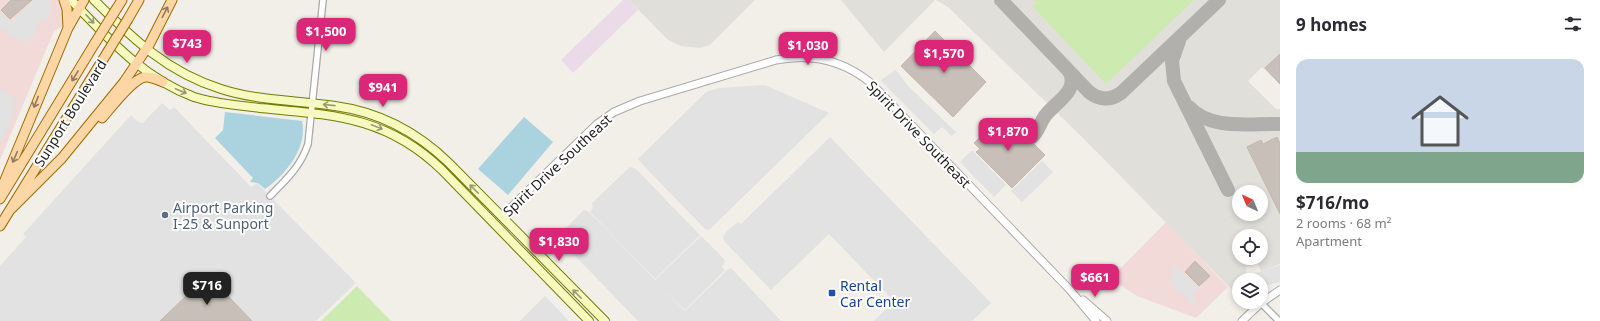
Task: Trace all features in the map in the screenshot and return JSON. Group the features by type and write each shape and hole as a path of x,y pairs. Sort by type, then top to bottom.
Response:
{"main road":[{"path":"64,0 67,9 68,28"},
{"path":"71,0 82,4 117,47 136,64 163,82"},
{"path":"94,0 127,34 146,50 179,71 221,89 257,98 313,103 365,112 388,121 413,134 440,155 502,216 604,321"},
{"name":"Sunport Boulevard","path":"0,199 122,0"},
{"name":"Sunport Boulevard","path":"0,226 139,0"},
{"path":"11,209 62,158 124,82 146,50 172,0"},
{"path":"0,192 68,28 82,4"},
{"path":"62,158 76,148 126,91 136,82 147,77 163,82 195,97 219,103 344,117 368,123 408,142 434,162 589,321"},
{"name":"Spirit Drive Southeast","path":"494,224 502,216"}],"street":[{"path":"270,196 290,177 302,158 310,136 323,0"},
{"name":"Spirit Drive Southeast","path":"502,216 597,124 614,112 640,101 776,60 788,57 808,57 829,60 847,67 870,83 1070,290"},
{"path":"1070,290 1096,321"},
{"path":"1070,290 1106,321"},
{"path":"1268,298 1280,290"},
{"path":"1242,321 1255,309"},
{"path":"1267,309 1279,321"}],"shaded area":[{"path":"0,0 60,0 65,11 62,27 54,31 0,160"},
{"path":"33,0 49,0 50,8 49,16 45,22 37,19 35,21 39,23 31,40 27,38 25,43 9,35 4,28 0,31 0,12 11,22"},
{"path":"623,0 629,0 638,10 573,73 561,60"},
{"path":"629,0 755,0 710,45 700,48 681,46 668,40"},
{"path":"841,0 935,0 884,52"},
{"path":"936,0 1280,0 1280,84 1262,67 1248,81 1276,109 1280,109 1280,264 1261,271 1258,265 1268,265 1268,229 1232,229 1232,265 1254,265 1246,267 1246,273 1232,273 1232,290 1086,141 948,7"},
{"path":"896,70 908,86 956,132 952,136 942,127 934,134 881,80"},
{"path":"765,85 829,113 709,230 705,229 638,159 706,92 719,88"},
{"path":"0,89 14,97 13,101 17,103 8,129 0,143"},
{"name":"Airport Parking I-25 & Sunport","path":"162,103 170,110 174,107 251,187 257,183 356,283 316,321 0,321 0,266 26,237 23,234 131,115 138,122 143,123"},
{"path":"830,137 991,303 972,321 874,321 894,301 829,234 771,290 725,242 723,237 726,232 738,222 741,224"},
{"path":"972,150 1006,185 994,197 960,162"},
{"path":"1042,161 1053,172 1022,202 1011,191"},
{"path":"630,167 636,169 700,235 655,279 590,212 593,208 592,203"},
{"path":"584,210 589,212 604,227 574,256 557,237"},
{"path":"1166,222 1228,287 1196,318 1137,296 1116,282 1112,277"},
{"path":"604,227 655,280 701,236 724,259 725,262 722,267 725,270 685,310 661,287 685,311 727,270 731,268 781,321 638,321 575,256"},
{"path":"1175,265 1199,288 1191,296 1196,302 1193,305 1168,281 1175,274 1171,270"},
{"path":"1280,265 1280,282 1268,285 1268,273 1255,273"},
{"path":"545,296 569,321 520,321"}],"green space":[{"path":"1034,0 1194,0 1106,84 1033,7 1037,3"},
{"path":"357,286 391,321 321,321"}],"water":[{"path":"225,112 302,121 302,141 298,151 287,168 265,189 258,183 250,182 253,178 215,138 223,130"},
{"path":"524,117 553,142 508,195 478,169"}],"building":[{"path":"11,0 32,0 10,19 1,10"},
{"path":"935,31 986,82 953,117 901,66"},
{"path":"1280,54 1280,84 1265,68"},
{"path":"1000,118 1005,124 1010,120 1045,155 1012,188 976,152 980,149 974,143"},
{"path":"1277,137 1280,144 1280,214 1268,190 1268,185 1266,185 1247,147 1261,140 1263,144"},
{"path":"1195,261 1210,276 1199,286 1185,272"},
{"path":"208,275 252,321 160,321"}],"taxiway":[{"path":"1001,0 1089,92 1101,98 1109,98 1117,96 1121,93 1219,0"},
{"path":"1179,41 1172,61 1174,81 1228,190"},
{"path":"1032,137 1045,116 1069,90 1072,78 1069,71"},
{"path":"1189,107 1198,115 1208,120 1220,123 1244,125 1280,124"}],"place":[{"name":"Airport Parking I-25 & Sunport","path":"165,215"},
{"name":"Rental Car Center","path":"832,293"}]}
